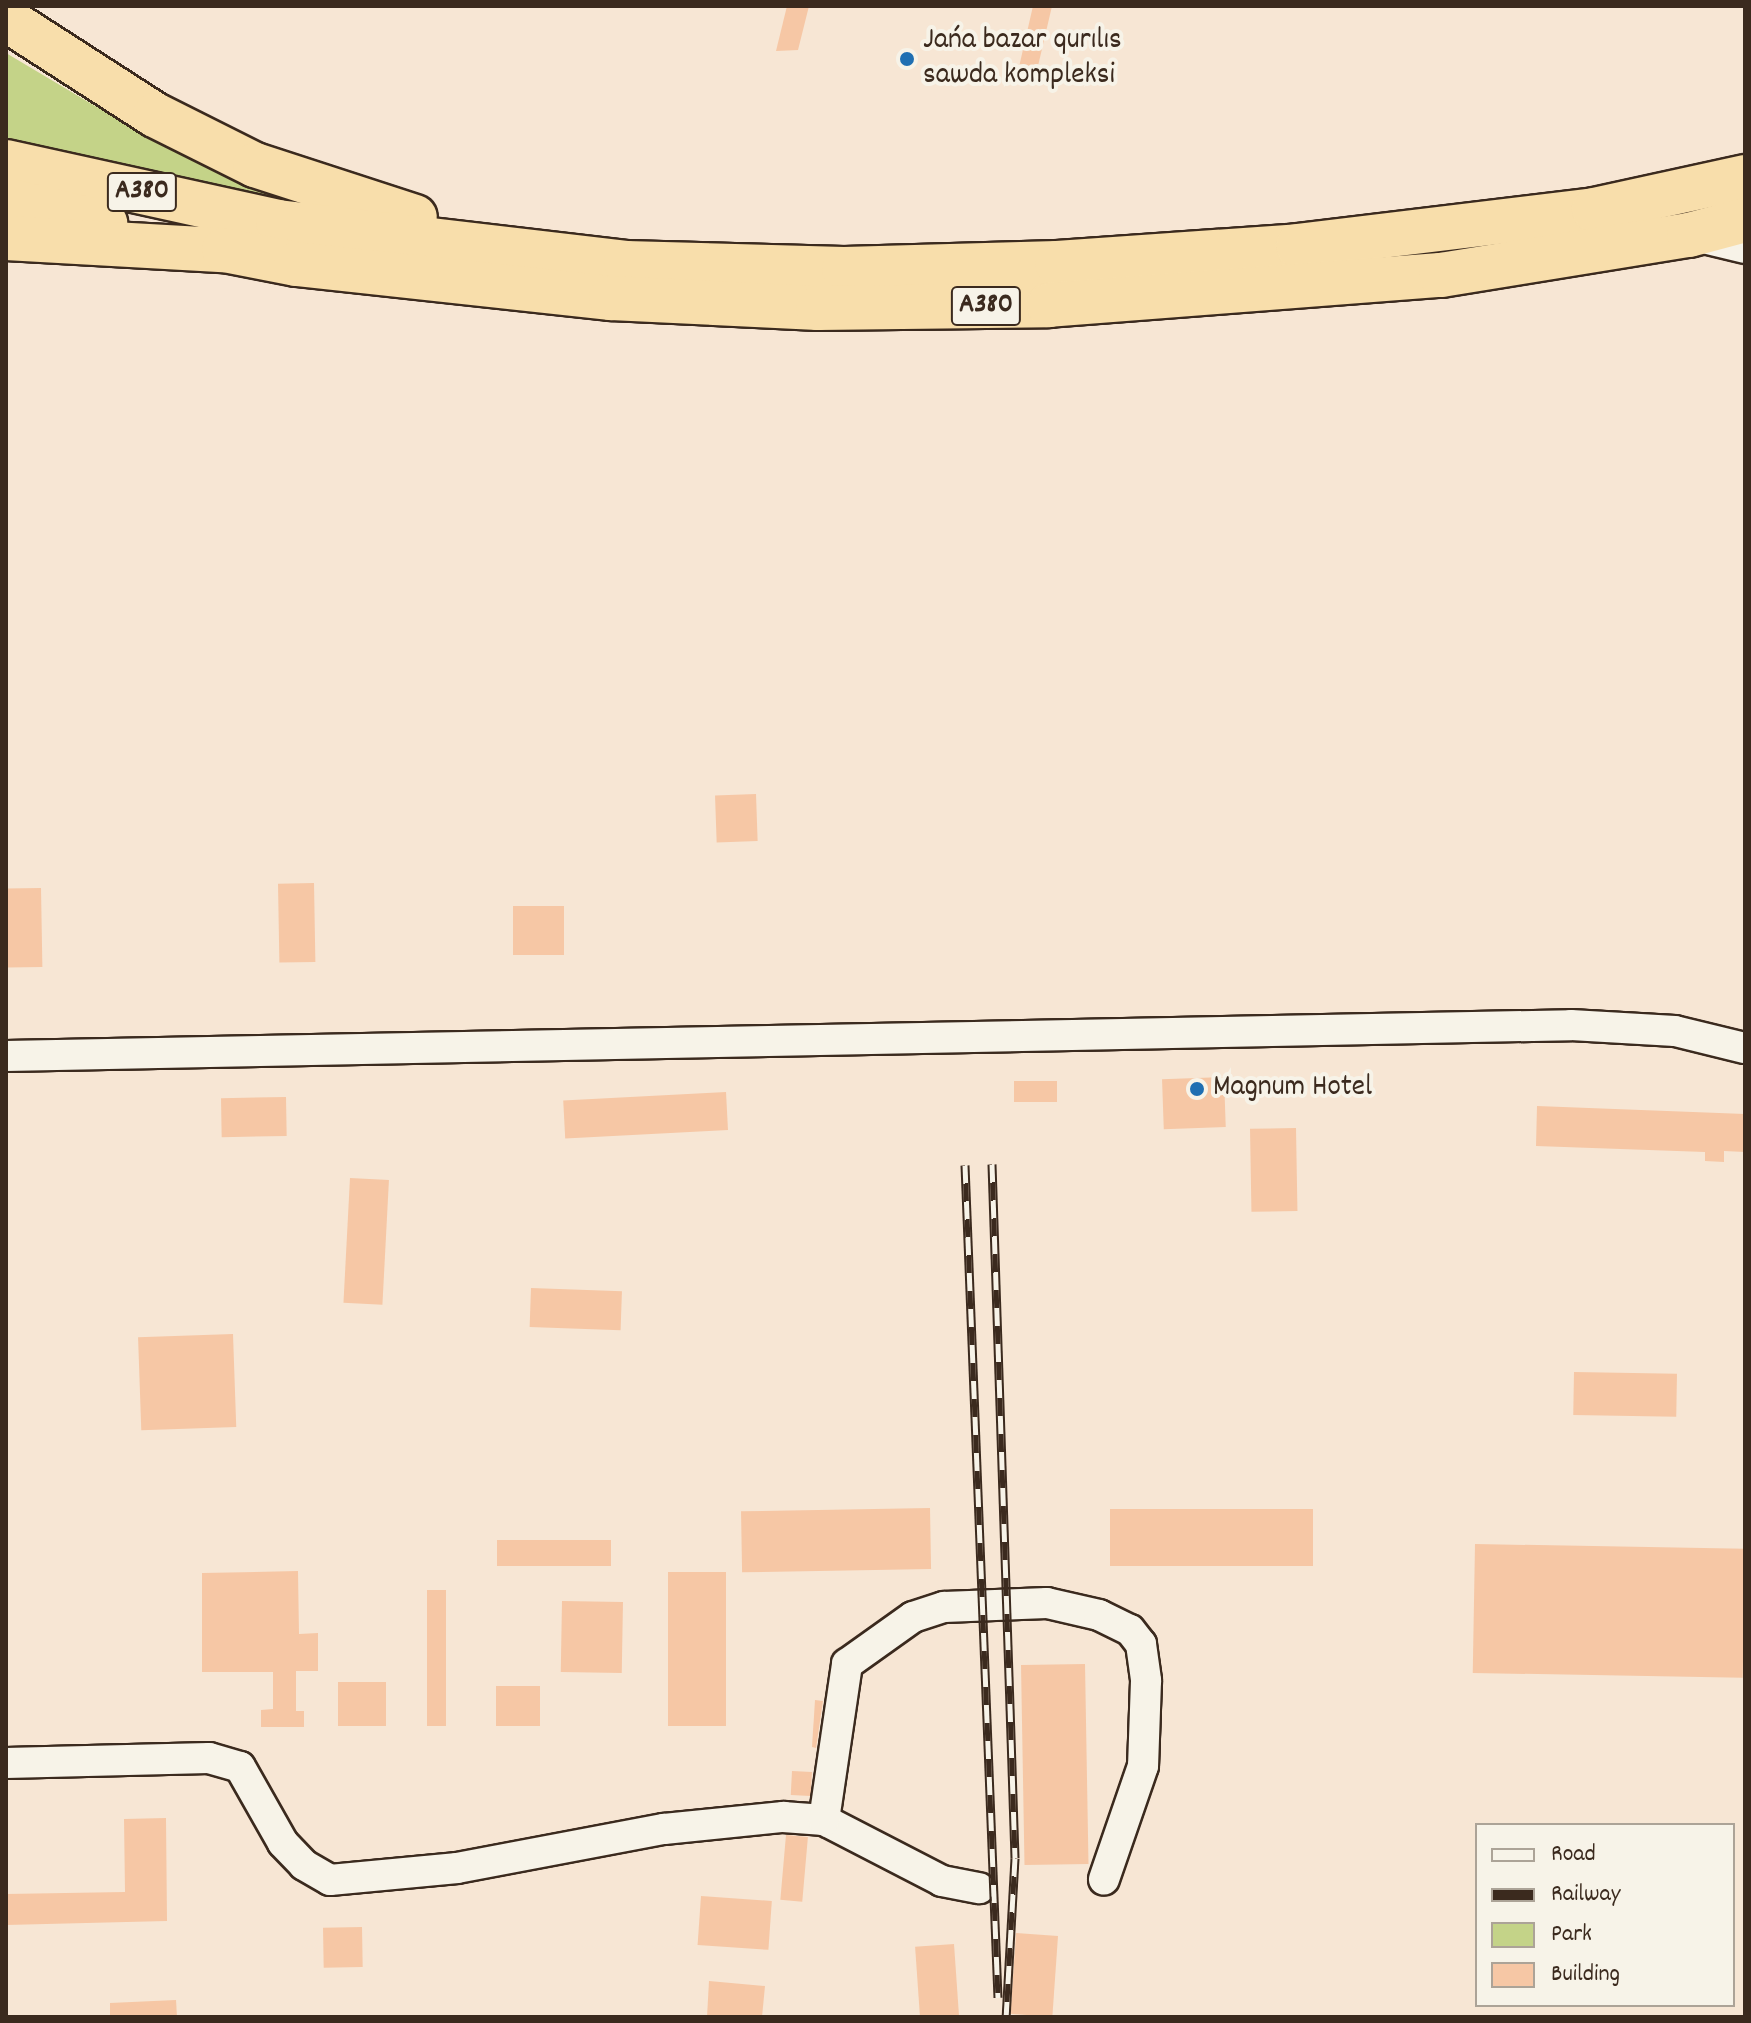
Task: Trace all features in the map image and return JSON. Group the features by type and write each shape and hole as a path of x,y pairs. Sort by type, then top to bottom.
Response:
{"highway":[{"path":"6,19 155,115 255,165 528,251"},
{"name":"A380","path":"6,162 278,222 626,263 844,269 1042,264 1298,246 1689,235 1745,220"},
{"name":"A380","path":"6,200 296,264 580,295 818,308 1049,305 1441,275 1511,242 1594,210 1745,177"},
{"path":"6,238 224,250"}],"street":[{"path":"1689,235 1745,248"},
{"path":"6,1056 1571,1025 1675,1031 1745,1048"},
{"path":"824,1820 847,1664 913,1617 944,1607 1047,1603 1099,1615 1130,1630 1141,1644 1146,1681 1143,1766 1104,1879"},
{"path":"6,1763 209,1758 240,1767 283,1843 304,1865 330,1880 457,1868 664,1829 783,1817 824,1820 942,1881 979,1888"}],"green space":[{"path":"6,53 95,106 262,186 269,194 261,203 6,142"}],"building":[{"path":"787,6 809,6 798,50 776,51"},
{"path":"1033,6 1052,6 1038,66 1019,67"},
{"path":"756,794 758,841 717,842 715,795"},
{"path":"314,883 315,962 279,963 278,884"},
{"path":"41,888 42,967 7,968 6,889"},
{"path":"513,906 564,906 564,955 513,955"},
{"path":"1224,1077 1226,1127 1164,1129 1162,1079"},
{"path":"1014,1081 1057,1081 1057,1102 1014,1102"},
{"path":"726,1092 728,1130 565,1138 563,1101"},
{"path":"286,1097 287,1136 222,1137 221,1098"},
{"path":"1537,1106 1745,1114 1745,1152 1724,1151 1724,1162 1705,1161 1705,1152 1536,1146"},
{"path":"1296,1128 1297,1211 1251,1212 1250,1129"},
{"path":"350,1178 389,1180 382,1305 343,1303"},
{"path":"531,1288 622,1291 621,1330 530,1327"},
{"path":"233,1334 236,1427 141,1430 138,1337"},
{"path":"1574,1372 1677,1374 1676,1417 1573,1415"},
{"path":"930,1508 931,1569 742,1572 741,1511"},
{"path":"1110,1509 1313,1509 1313,1566 1110,1566"},
{"path":"497,1540 611,1540 611,1566 497,1566"},
{"path":"1475,1544 1745,1549 1743,1678 1473,1673"},
{"path":"298,1571 299,1634 318,1633 318,1671 296,1671 296,1711 304,1711 304,1727 261,1727 261,1710 273,1709 273,1672 202,1672 202,1573"},
{"path":"668,1572 726,1572 726,1726 668,1726"},
{"path":"427,1590 446,1590 446,1726 427,1726"},
{"path":"562,1601 623,1602 622,1673 561,1672"},
{"path":"1085,1664 1088,1864 1025,1865 1021,1665"},
{"path":"338,1682 386,1682 386,1726 338,1726"},
{"path":"496,1686 540,1686 540,1726 496,1726"},
{"path":"815,1700 823,1701 816,1748 812,1747"},
{"path":"792,1771 812,1772 811,1796 791,1795"},
{"path":"166,1818 167,1921 6,1925 6,1894 125,1892 124,1819"},
{"path":"786,1835 808,1837 802,1902 780,1900"},
{"path":"701,1896 772,1901 768,1950 698,1945"},
{"path":"362,1927 363,1967 324,1968 323,1928"},
{"path":"1016,1933 1058,1936 1052,2017 1010,2014"},
{"path":"954,1944 959,2017 920,2017 915,1947"},
{"path":"709,1981 765,1986 762,2017 707,2017"},
{"path":"176,2000 177,2017 110,2017 110,2003"}],"railway":[{"path":"992,1164 1015,1858 1006,2017"},
{"path":"965,1165 998,1997"}],"place":[{"name":"Jańa bazar qurılıs sawda kompleksi","path":"907,59"},
{"name":"Magnum Hotel","path":"1197,1089"}]}
